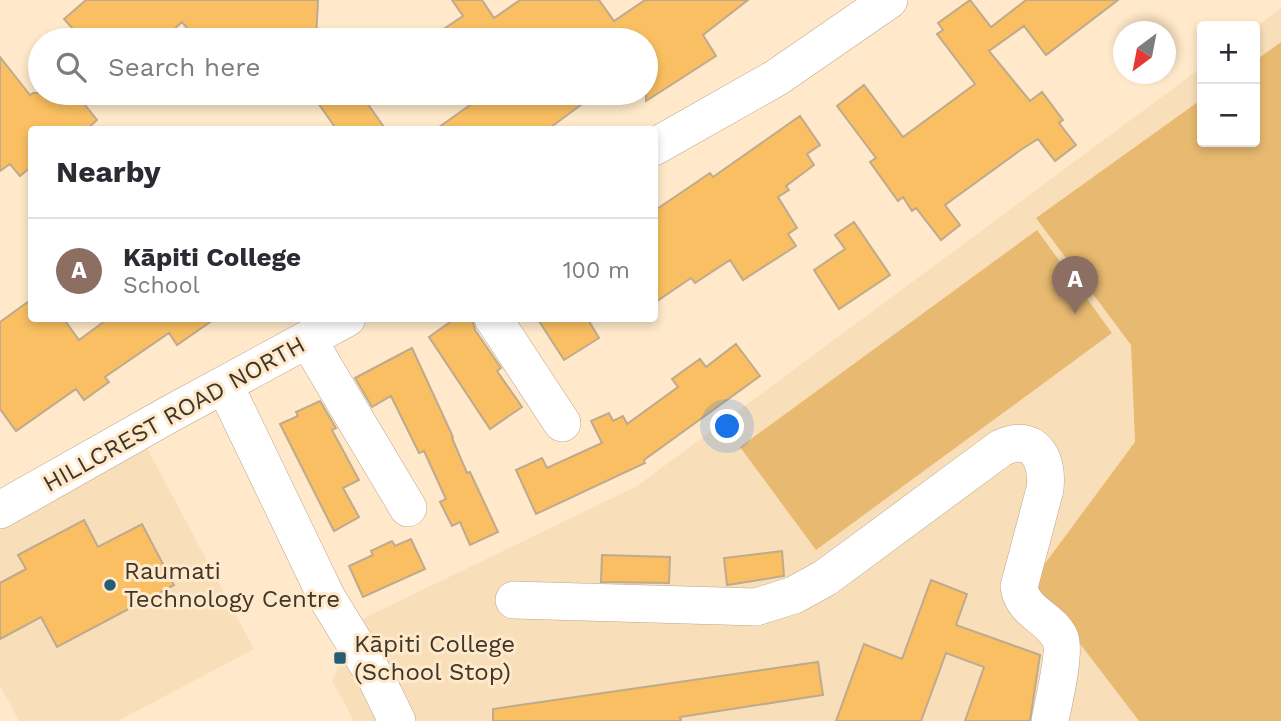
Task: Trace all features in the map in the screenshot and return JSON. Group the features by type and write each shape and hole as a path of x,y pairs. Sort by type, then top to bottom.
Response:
{"street":[{"path":"658,145 776,78 889,0"},
{"name":"HILLCREST ROAD NORTH","path":"0,510 340,322"},
{"path":"496,322 562,423"},
{"path":"308,340 408,508"},
{"path":"225,386 327,598 376,678 397,721"},
{"path":"514,600 756,607 794,595 825,578 1000,448 1012,443 1022,443 1030,446 1042,457 1047,473 1019,587 1021,599 1060,639 1062,651 1050,721"}],"shaded area":[{"path":"1281,8 1281,721 354,721 332,681 360,620 637,486 1197,71 1197,147 1260,147 1260,24"},
{"path":"1281,42 1281,721 1139,721 1032,581 1135,442 1131,345 1036,218 1197,103 1197,147 1260,147 1260,57"},
{"path":"1037,230 1112,333 816,550 740,447"},
{"name":"Raumati Technology Centre","path":"145,444 254,649 118,721 19,721 0,686 0,521"}],"building":[{"path":"86,0 318,0 317,28 187,28 182,22 175,28 72,28 64,19"},
{"path":"452,0 482,0 494,18 520,0 599,0 614,21 645,0 748,0 703,35 716,56 658,93 658,28 445,28 463,16"},
{"path":"970,0 991,27 1026,0 1118,0 1046,55 1024,26 989,51 1030,101 1042,92 1063,120 1059,123 1076,145 1055,161 1038,139 1022,149 945,205 960,225 941,240 916,208 912,211 903,197 898,201 870,162 876,158 837,106 864,85 903,137 975,84 937,34 943,30 938,23"},
{"path":"0,57 28,92 28,105 85,105 97,120 90,126 28,126 28,169 20,176 10,164 0,171"},
{"path":"319,105 368,105 383,126 334,126"},
{"path":"470,105 581,105 552,126 441,126"},
{"path":"800,116 820,145 807,154 814,165 786,186 789,190 778,197 797,228 788,234 796,246 743,280 730,260 695,283 691,278 658,300 658,208 710,173 713,177"},
{"path":"854,222 890,275 839,309 814,270 845,249 835,235"},
{"path":"28,302 28,322 66,322 79,340 104,322 210,322 177,345 169,333 105,377 109,382 84,400 76,389 16,431 0,409 0,322"},
{"path":"450,322 473,322 475,330 501,368 497,371 522,407 490,429 429,337"},
{"path":"540,322 589,322 599,338 564,360"},
{"path":"736,344 760,376 644,460 645,463 536,514 516,470 542,458 547,468 602,443 591,421 609,413 613,421 623,416 627,424 678,387 672,379 700,359 706,367"},
{"path":"412,348 467,473 470,472 498,532 470,545 460,522 452,526 440,502 446,499 424,451 419,453 391,396 372,407 355,378"},
{"path":"320,401 336,428 332,430 359,480 343,488 359,517 334,531 280,424 298,416 296,412"},
{"path":"84,520 98,547 142,524 174,585 57,647 41,617 0,639 0,583 26,569 18,555"},
{"path":"411,539 425,569 363,597 349,566 373,555 371,551 392,541 395,546"},
{"path":"782,551 784,576 727,585 724,558"},
{"path":"602,555 670,557 669,583 601,582"},
{"path":"931,580 967,594 956,625 1040,655 1030,721 965,721 984,667 946,653 921,721 836,721 864,644 902,659"},
{"path":"818,662 823,695 680,717 681,721 493,721 493,709"}],"place":[{"name":"Kāpiti College","path":"1075,314"},
{"name":"Raumati Technology Centre","path":"110,585"},
{"name":"Kāpiti College (School Stop)","path":"340,658"}]}
